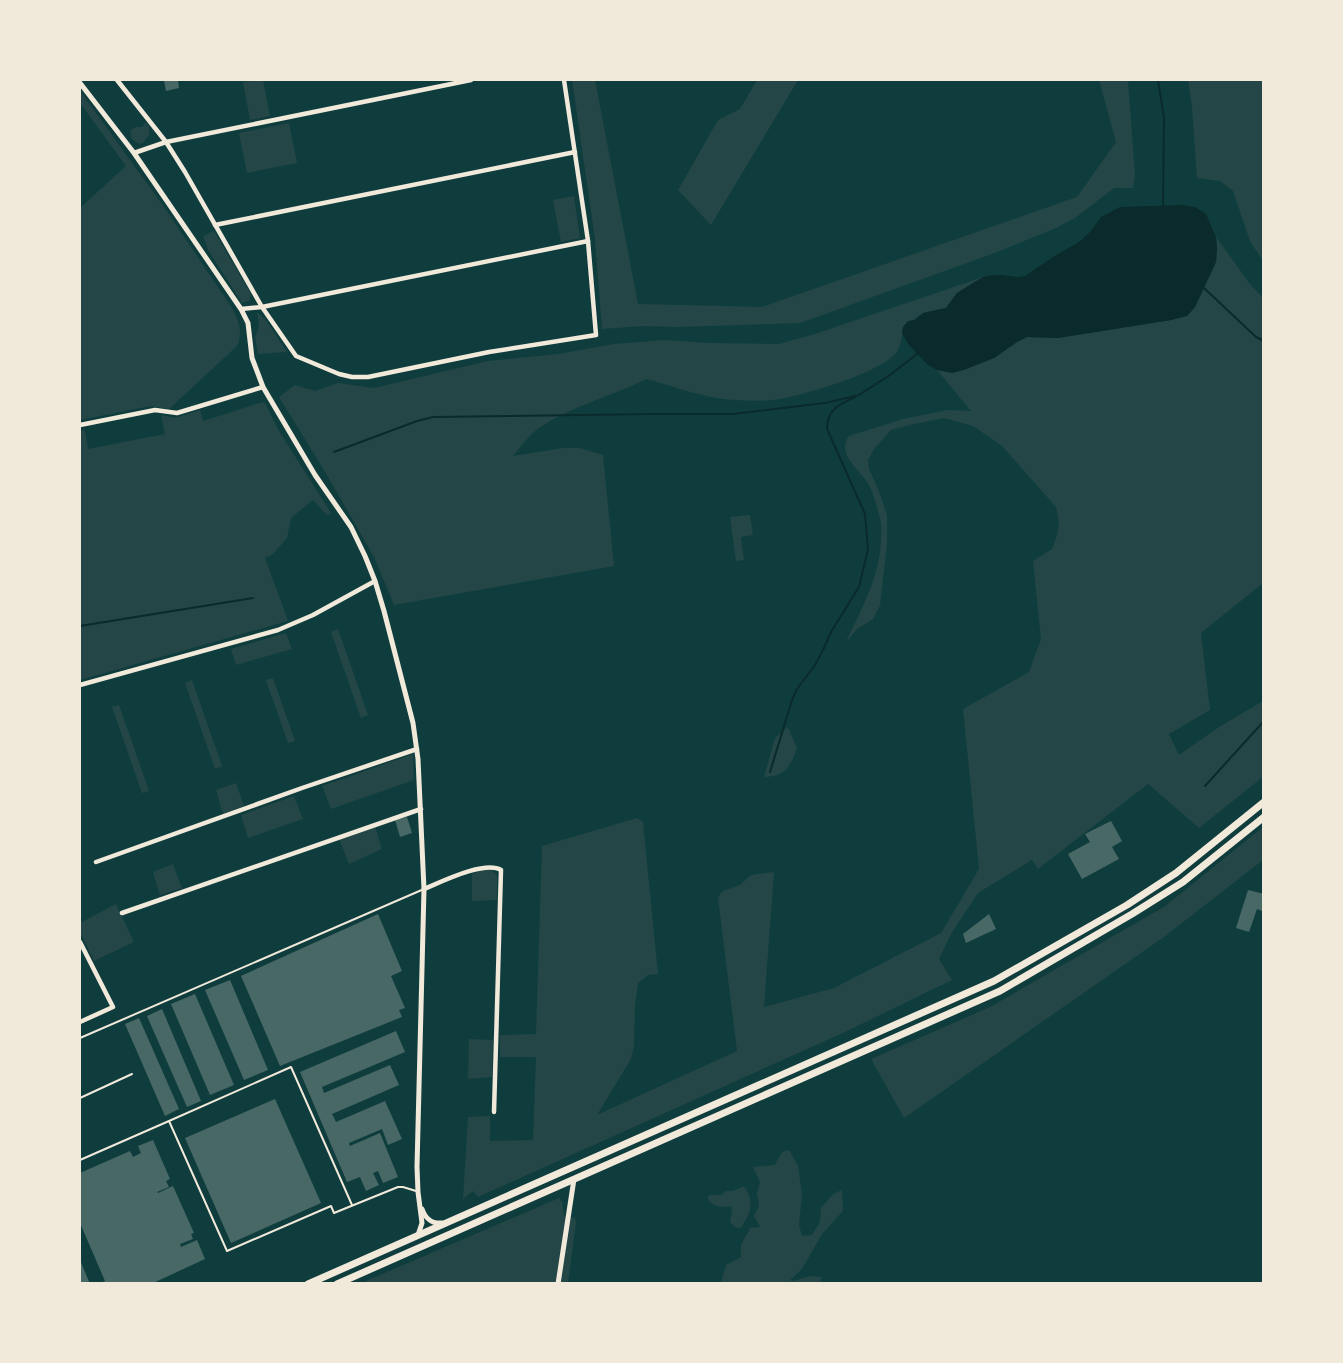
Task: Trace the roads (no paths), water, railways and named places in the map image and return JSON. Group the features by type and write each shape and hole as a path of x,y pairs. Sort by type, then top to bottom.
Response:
{"main road":[{"path":"308,1284 994,981 1127,905 1176,873 1263,802"},
{"path":"337,1284 1000,992 1183,882 1263,817"}],"street":[{"path":"117,80 166,142 262,307 296,356 352,377 368,377 489,352 596,335 588,241 564,80"},
{"path":"134,153 166,142 471,80"},
{"path":"80,83 134,153 240,309 248,324 252,358 263,387 315,475 351,527 375,581 409,703 417,749 421,809 424,889 417,1167 422,1223 417,1236"},
{"path":"215,225 575,152"},
{"path":"240,309 262,307 588,241"},
{"path":"80,425 155,410 180,412 263,387"},
{"path":"80,685 278,630 313,615 375,581"},
{"path":"96,862 417,749"},
{"path":"122,913 421,809"},
{"path":"424,889 476,869 496,867 501,870 494,1112"},
{"path":"80,942 113,1007 80,1022"},
{"path":"558,1284 574,1179"},
{"path":"420,1205 424,1214 433,1222 451,1221"}],"lane":[{"path":"80,1038 424,889"},
{"path":"80,1160 291,1067 352,1205"},
{"path":"80,1098 132,1074"},
{"path":"169,1121 227,1251 331,1206 334,1213 398,1187 418,1192"}],"waterway":[{"path":"1158,80 1164,118 1163,206"},
{"path":"1204,288 1256,337 1264,341"},
{"path":"334,452 433,417 733,414 825,403 859,395 917,354"},
{"path":"770,772 792,700 797,689 815,665 831,632 859,587 868,549 865,514 827,429 829,417 835,408 855,397"},
{"path":"80,626 253,598"},
{"path":"1205,786 1264,721"}]}
